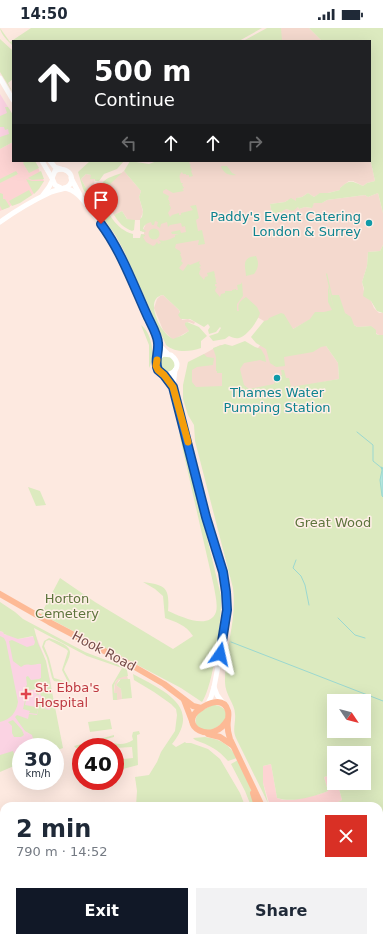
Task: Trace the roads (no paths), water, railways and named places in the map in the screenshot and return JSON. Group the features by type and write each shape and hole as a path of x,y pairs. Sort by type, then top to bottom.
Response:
{"main road":[{"name":"Hook Road","path":"0,594 171,688 193,706 204,706"},
{"name":"Hook Road","path":"184,700 192,721"},
{"path":"232,745 220,737 197,730 192,721 195,713 204,706 217,702 224,705 228,711 228,732 232,745 260,802"},
{"path":"206,733 217,730 228,719"},
{"path":"250,782 256,802"}],"street":[{"path":"0,78 12,98"},
{"path":"43,162 55,186 72,191 82,199"},
{"path":"51,162 55,167 68,172 82,199 108,233 126,267 158,344 167,354 171,355 177,361 173,387 206,517 223,572 226,592 227,610 225,630 214,687 211,697 204,706"},
{"path":"39,198 49,187 54,172 61,169"},
{"path":"2,220 39,198 69,184 71,178"},
{"path":"158,344 156,366 160,373 164,375 173,387"},
{"path":"157,359 163,354 167,354"},
{"path":"164,375 171,374 175,370"},
{"path":"214,687 224,705"}],"water":[{"path":"381,467 383,468 383,497 380,480 382,470"}],"waterway":[{"path":"357,432 373,445 373,461 383,469"},
{"path":"296,560 293,568 301,576 305,585 309,605"},
{"path":"338,618 355,635 365,638"},
{"path":"231,642 383,701"}],"place":[{"name":"Paddy's Event Catering London & Surrey","path":"369,223"},
{"name":"Thames Water Pumping Station","path":"277,378"},
{"name":"St. Ebba's Hospital","path":"26,694"}],"park label":[{"name":"Great Wood","path":"333,522"},
{"name":"Horton Cemetery","path":"67,606"}]}
